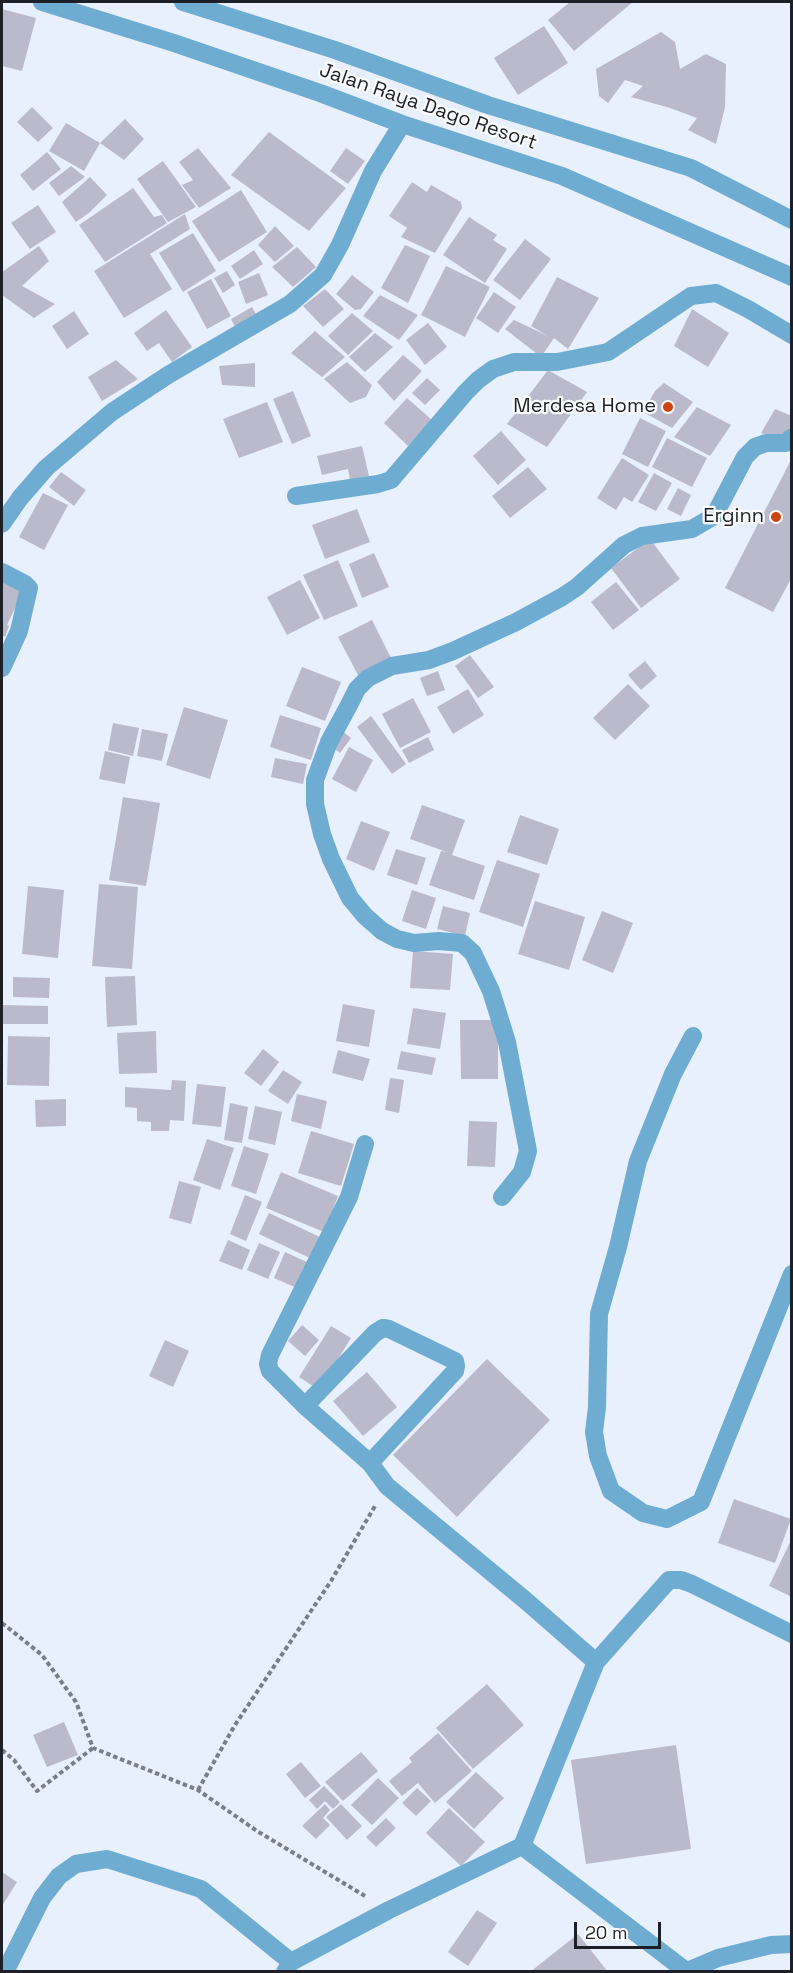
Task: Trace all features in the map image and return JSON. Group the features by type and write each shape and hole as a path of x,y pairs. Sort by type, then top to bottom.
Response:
{"street":[{"name":"Jalan Raya Dago Resort","path":"42,2 174,43 402,124 562,176 792,277"},
{"name":"Jalan Raya Dago Resort","path":"183,2 335,50 488,105 691,168 792,220"},
{"path":"2,524 20,498 46,468 112,412 168,375 290,304 323,275 340,245 373,171 402,124"},
{"path":"296,496 391,480 465,393 493,369 514,362 557,362 608,352 692,296 716,293 792,335"},
{"path":"502,1197 522,1172 528,1151 507,1042 491,991 473,953 462,943 439,941 414,943 398,939 382,931 350,898 331,859 315,804 315,780 329,742 357,689 368,678 392,666 429,660 453,651 516,622 577,587 624,544 642,536 692,529 714,516 745,457 755,447 766,443 786,443 792,437"},
{"path":"2,572 25,584 29,588 29,593 18,631 2,668"},
{"path":"693,1036 673,1074 638,1161 618,1247 599,1314 597,1407 594,1432 598,1456 611,1491 643,1513 668,1519 701,1502 792,1274"},
{"path":"365,1144 350,1197 270,1355 268,1364 270,1371 305,1406 370,1463 387,1486 596,1662"},
{"path":"305,1406 375,1333 383,1328 455,1361 455,1371 370,1463"},
{"path":"4,1971 42,1898 59,1876 76,1864 107,1859 201,1889 288,1967 389,1910 522,1846 596,1662 669,1580 681,1580 692,1584 792,1634"},
{"path":"522,1846 686,1971 718,1958 771,1945 792,1944"}],"path":[{"path":"198,1790 235,1725 331,1581 387,1486"},
{"path":"2,1623 42,1655 76,1702 93,1748 198,1790 257,1831 389,1910"},
{"path":"2,1750 14,1760 37,1791 93,1748"}],"building":[{"path":"570,2 633,2 574,51 548,20"},
{"path":"2,9 36,18 22,71 2,66"},
{"path":"544,26 568,63 518,95 494,58"},
{"path":"661,32 675,42 680,69 706,54 726,64 725,107 716,144 688,130 697,118 631,97 643,86 625,80 608,103 599,96 596,69"},
{"path":"32,107 53,128 38,142 17,122"},
{"path":"125,119 144,139 124,160 100,143"},
{"path":"66,123 100,143 84,171 49,151"},
{"path":"269,132 346,188 309,231 231,175"},
{"path":"198,148 231,188 199,208 182,185 193,180 179,162"},
{"path":"346,148 365,161 348,184 330,171"},
{"path":"47,152 61,169 33,191 20,175"},
{"path":"163,161 196,207 168,222 137,179"},
{"path":"71,166 85,177 59,196 49,183"},
{"path":"90,177 107,195 76,222 62,202"},
{"path":"412,182 427,192 431,185 461,202 462,208 435,253 401,237 407,228 389,216"},
{"path":"133,188 154,217 162,215 167,223 105,262 79,225"},
{"path":"241,190 267,232 219,262 192,221"},
{"path":"38,205 56,232 30,249 11,223"},
{"path":"185,214 190,229 150,254 172,289 124,318 94,271"},
{"path":"469,217 497,235 493,240 507,249 485,283 443,255"},
{"path":"275,226 294,246 275,262 258,245"},
{"path":"193,233 216,271 183,292 159,253"},
{"path":"525,239 551,259 520,300 493,280"},
{"path":"405,245 430,256 408,303 381,288"},
{"path":"39,246 49,261 22,286 55,304 34,318 2,295 2,272"},
{"path":"297,247 316,267 293,287 272,267"},
{"path":"254,250 263,264 240,279 231,266"},
{"path":"446,266 490,287 465,337 421,315"},
{"path":"227,271 235,285 223,293 214,278"},
{"path":"259,273 268,295 246,304 238,282"},
{"path":"352,275 374,292 361,309 355,310 336,294"},
{"path":"557,277 599,298 568,349 554,338 541,357 505,329 514,320 548,336 531,326"},
{"path":"211,279 231,316 207,329 187,292"},
{"path":"325,289 344,309 323,327 303,306"},
{"path":"494,292 516,307 498,333 476,318"},
{"path":"380,295 418,315 399,340 363,316"},
{"path":"252,307 259,319 237,331 231,319"},
{"path":"692,309 729,333 708,367 674,346"},
{"path":"166,310 192,347 172,362 159,343 147,351 134,333"},
{"path":"74,311 89,334 67,349 52,326"},
{"path":"352,313 373,331 348,355 328,336"},
{"path":"428,323 447,347 425,365 406,340"},
{"path":"315,331 345,357 322,377 291,353"},
{"path":"375,333 393,347 365,372 349,357"},
{"path":"403,355 422,371 394,401 377,382"},
{"path":"116,360 138,379 102,401 88,377"},
{"path":"347,362 372,385 366,397 350,403 324,379"},
{"path":"255,363 255,387 222,385 219,366"},
{"path":"548,370 587,392 547,447 507,424"},
{"path":"427,378 440,390 425,405 412,393"},
{"name":"Merdesa Home","path":"664,383 693,402 672,428 643,412 655,391"},
{"path":"293,391 311,436 292,444 273,399"},
{"path":"407,398 432,420 408,446 384,423"},
{"path":"267,402 283,442 239,458 223,419"},
{"path":"697,407 731,425 710,456 674,437"},
{"path":"775,409 792,416 792,424 782,440 761,433"},
{"path":"640,418 666,431 648,467 622,454"},
{"path":"501,431 526,460 498,485 473,456"},
{"path":"667,438 707,458 692,487 652,467"},
{"path":"362,446 369,476 350,480 348,469 322,475 317,456"},
{"path":"622,458 649,475 632,502 624,497 616,510 597,498"},
{"name":"Erginn","path":"792,458 792,577 773,612 725,588"},
{"path":"528,467 547,489 510,518 492,496"},
{"path":"61,472 86,490 74,506 49,487"},
{"path":"654,473 672,483 656,511 638,502"},
{"path":"678,488 691,495 681,516 667,509"},
{"path":"43,493 68,505 44,550 19,537"},
{"path":"357,509 370,542 325,559 312,525"},
{"path":"650,539 680,579 641,608 611,568"},
{"path":"374,553 389,587 362,598 349,564"},
{"path":"338,560 358,606 324,620 303,575"},
{"path":"2,576 25,587 7,625 9,626 5,637 2,635"},
{"path":"300,580 320,618 287,635 267,597"},
{"path":"616,582 639,610 613,630 591,602"},
{"path":"372,620 392,660 359,677 338,637"},
{"path":"470,655 494,687 478,698 455,666"},
{"path":"645,661 657,676 641,690 628,675"},
{"path":"302,667 341,682 325,721 286,706"},
{"path":"438,671 445,690 427,696 420,678"},
{"path":"628,684 650,706 615,740 593,718"},
{"path":"468,689 484,715 453,734 437,707"},
{"path":"413,698 431,732 400,748 382,714"},
{"path":"184,707 228,720 210,779 166,765"},
{"path":"280,715 321,728 311,760 270,747"},
{"path":"371,716 406,764 392,774 357,727"},
{"path":"113,723 139,728 133,756 108,750"},
{"path":"142,729 168,734 162,761 137,756"},
{"path":"341,730 351,738 340,753 330,745"},
{"path":"428,737 434,750 409,763 402,750"},
{"path":"349,747 373,760 356,792 332,779"},
{"path":"105,751 130,757 125,784 99,779"},
{"path":"275,758 307,764 303,784 271,777"},
{"path":"123,797 160,803 146,886 109,880"},
{"path":"422,805 465,820 452,855 485,866 474,900 429,885 441,851 447,852 410,839"},
{"path":"520,815 559,829 547,865 507,852"},
{"path":"361,821 390,832 374,871 346,859"},
{"path":"396,849 426,858 417,885 387,875"},
{"path":"497,860 540,874 523,927 479,912"},
{"path":"99,884 138,887 132,969 92,966"},
{"path":"28,886 64,890 58,958 22,954"},
{"path":"412,890 436,898 426,929 402,921"},
{"path":"535,901 585,917 569,970 518,954"},
{"path":"443,906 470,913 465,936 437,929"},
{"path":"602,911 633,923 613,973 582,960"},
{"path":"413,951 453,954 450,990 410,988"},
{"path":"135,976 137,1025 107,1027 105,977"},
{"path":"13,977 50,978 49,998 13,997"},
{"path":"343,1004 375,1010 369,1047 336,1041"},
{"path":"2,1005 48,1006 48,1024 2,1024"},
{"path":"413,1008 446,1013 440,1049 407,1044"},
{"path":"460,1020 498,1020 498,1079 461,1079"},
{"path":"156,1031 157,1073 119,1074 117,1033"},
{"path":"8,1036 50,1037 49,1086 7,1085"},
{"path":"263,1049 279,1062 261,1086 244,1073"},
{"path":"338,1050 370,1059 363,1081 332,1073"},
{"path":"401,1051 436,1058 432,1075 397,1069"},
{"path":"283,1070 302,1082 288,1104 268,1091"},
{"path":"390,1078 404,1080 399,1113 385,1110"},
{"path":"172,1080 186,1081 184,1121 170,1120 169,1131 151,1131 151,1122 137,1121 137,1108 125,1107 125,1087 171,1090"},
{"path":"197,1084 226,1087 221,1127 192,1124"},
{"path":"297,1094 327,1101 321,1129 291,1121"},
{"path":"66,1099 66,1126 36,1127 35,1100"},
{"path":"230,1103 248,1107 242,1143 224,1140"},
{"path":"255,1106 282,1112 275,1145 248,1139"},
{"path":"469,1121 497,1122 495,1167 467,1166"},
{"path":"311,1131 354,1144 341,1186 298,1173"},
{"path":"207,1139 234,1148 220,1190 193,1180"},
{"path":"244,1146 269,1154 256,1194 231,1186"},
{"path":"281,1172 338,1196 324,1232 266,1208"},
{"path":"179,1181 201,1187 191,1224 169,1218"},
{"path":"245,1195 262,1202 246,1241 230,1234"},
{"path":"269,1213 322,1238 312,1259 259,1234"},
{"path":"228,1240 250,1250 242,1270 219,1261"},
{"path":"259,1243 280,1252 268,1279 247,1270"},
{"path":"285,1252 309,1263 297,1288 274,1278"},
{"path":"302,1325 319,1340 305,1356 288,1341"},
{"path":"331,1326 351,1338 319,1390 299,1377"},
{"path":"165,1340 189,1351 173,1387 149,1376"},
{"path":"487,1359 550,1420 457,1517 393,1455"},
{"path":"367,1372 397,1407 363,1436 333,1401"},
{"path":"734,1499 791,1519 775,1563 718,1543"},
{"path":"792,1538 792,1597 769,1586"},
{"path":"487,1684 524,1725 473,1769 436,1728"},
{"path":"64,1722 78,1755 47,1767 33,1735"},
{"path":"438,1733 472,1771 435,1803 418,1783 402,1796 389,1781 412,1762 409,1758"},
{"path":"676,1745 691,1849 586,1864 571,1760"},
{"path":"361,1752 378,1771 343,1801 325,1782"},
{"path":"301,1762 321,1786 305,1798 286,1774"},
{"path":"476,1772 504,1798 474,1829 446,1802"},
{"path":"378,1778 399,1798 372,1825 351,1805"},
{"path":"324,1786 340,1802 333,1809 325,1801 317,1809 309,1800"},
{"path":"417,1788 431,1801 416,1816 402,1803"},
{"path":"325,1804 330,1810 323,1818 330,1825 316,1839 302,1826"},
{"path":"341,1804 362,1826 347,1840 326,1817"},
{"path":"449,1808 485,1842 461,1866 426,1833"},
{"path":"386,1818 396,1828 376,1847 366,1837"},
{"path":"2,1872 17,1882 2,1906"},
{"path":"477,1910 497,1923 468,1966 448,1952"},
{"path":"578,1934 608,1972 530,1972"}],"place":[{"name":"Merdesa Home","path":"668,407"},
{"name":"Erginn","path":"776,517"}]}
